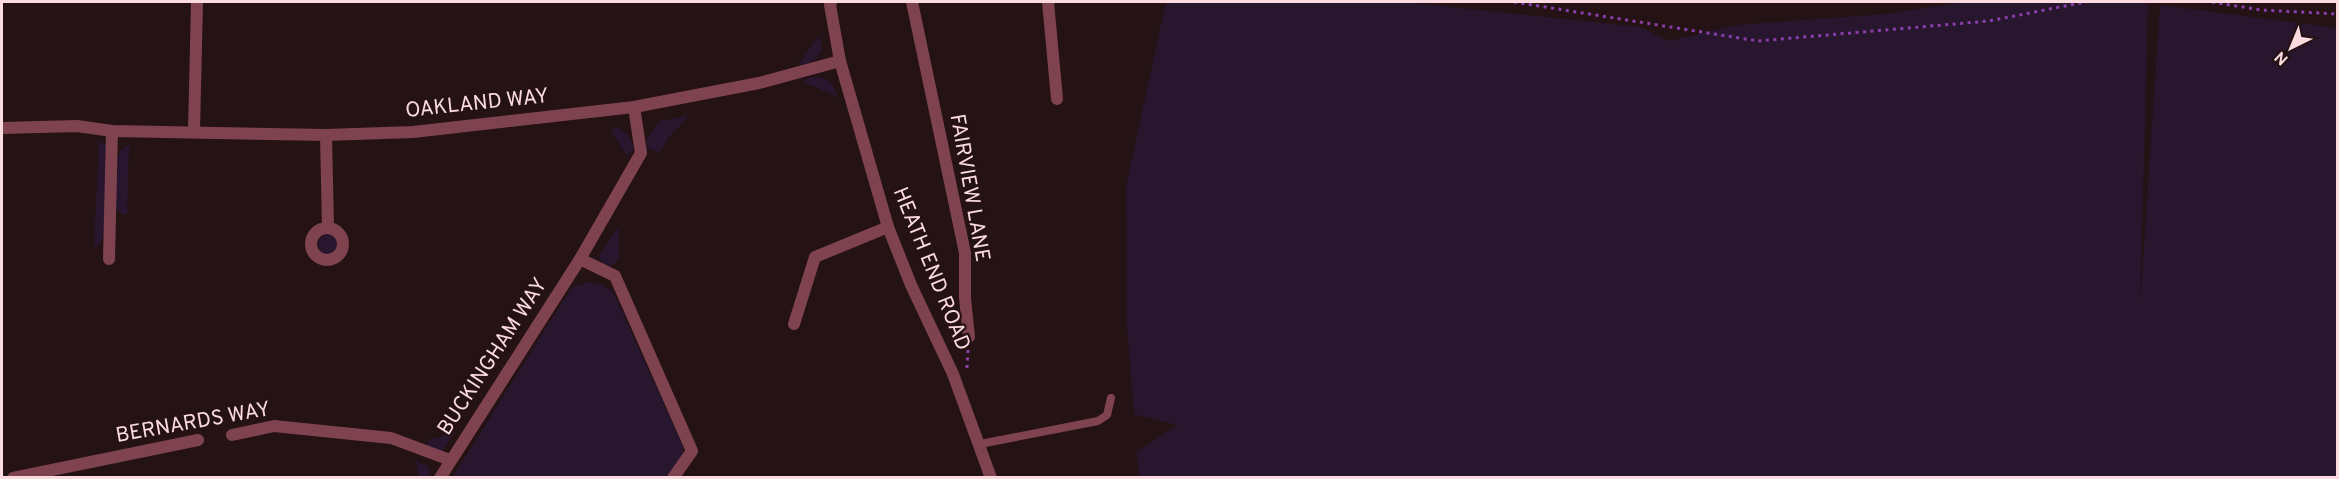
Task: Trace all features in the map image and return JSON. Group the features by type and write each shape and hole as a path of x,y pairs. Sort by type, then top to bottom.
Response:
{"street":[{"path":"194,131 197,2"},
{"name":"FAIRVIEW LANE","path":"912,2 965,253 965,298 969,337"},
{"path":"1048,2 1057,99"},
{"name":"HEATH END ROAD","path":"829,3 840,61 888,227 911,285 953,374 991,477"},
{"name":"OAKLAND WAY","path":"2,128 77,126 112,131 326,135 414,132 634,107 759,82 840,61"},
{"name":"BUCKINGHAM WAY","path":"440,477 580,259 641,153 634,107"},
{"path":"109,259 112,131"},
{"path":"326,135 328,228"},
{"path":"794,324 815,257 888,227"},
{"path":"580,259 615,276 692,452 673,477"},
{"name":"BERNARDS WAY","path":"232,435 274,426 391,438 450,460"},
{"name":"BERNARDS WAY","path":"13,477 198,440"}],"lane":[{"path":"980,444 1098,421 1107,415 1111,398"}],"path":[{"path":"1514,2 1758,41 1989,21 2085,2"},
{"path":"2212,2 2261,10 2337,14"},
{"path":"953,374 966,368 969,337"}],"shaded area":[{"path":"1166,2 1404,2 1640,27 1669,41 1736,25 1886,14 1964,2 2148,2 2140,307 2160,5 2337,28 2337,477 1139,477 1137,452 1178,425 1134,414 1127,328 1126,186"},
{"path":"818,37 821,41 821,52 815,60 800,66 799,64"},
{"path":"811,77 829,81 837,97 802,81"},
{"path":"686,116 687,118 669,136 659,153 647,147 646,140 660,121"},
{"path":"616,126 627,134 634,148 627,156 611,132"},
{"path":"99,142 107,144 105,230 99,246 94,246"},
{"path":"129,144 127,214 122,214 117,210 116,164 122,149"},
{"path":"616,229 619,231 619,260 605,270 599,256"},
{"path":"329,234 337,237 340,245 337,253 329,256 321,253 318,245 321,237"},
{"path":"591,282 603,285 613,292 682,444 685,459 672,478 452,478 572,287"},
{"path":"455,432 442,452 425,448 430,440"},
{"path":"415,460 428,467 430,472 428,477 419,477"}]}
